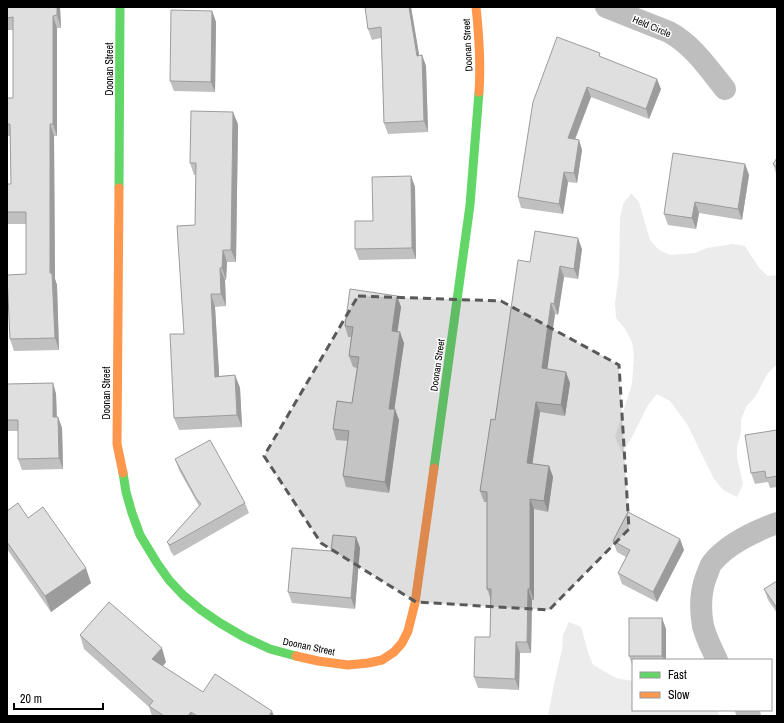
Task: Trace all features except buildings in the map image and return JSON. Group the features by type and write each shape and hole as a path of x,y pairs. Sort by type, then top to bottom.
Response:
{"street":[{"name":"Doonan Street","path":"120,7 117,444 126,492 132,513 140,535 169,580 183,595 201,610 244,637 270,649 318,661 348,665 382,660 394,652 402,643 408,632 415,603 430,505 470,205 480,81 479,34 476,7"},
{"name":"Held Circle","path":"606,7 677,36 694,52 725,89"},
{"path":"717,659 703,627 701,613 702,588 711,564 732,545 762,528 777,524"}],"highlighted area":[{"path":"358,296 501,301 619,365 629,529 549,610 416,602 321,543 264,456"}],"shaded area":[{"path":"631,193 639,202 650,240 659,250 670,255 695,253 707,248 733,244 745,246 759,268 768,276 777,275 777,364 768,373 755,397 746,407 741,420 741,433 737,446 737,458 743,484 737,497 723,490 714,479 687,424 670,401 657,394 648,405 630,441 622,453 615,437 632,384 634,356 632,342 625,329 616,318 615,303 619,274 620,218 623,204"},
{"path":"569,622 581,627 593,665 616,678 632,681 632,711 717,711 720,716 548,716 562,650 563,635"}],"traffic: fast":[{"path":"119,188 120,7"},
{"path":"434,468 470,205 479,92"},
{"path":"123,473 126,492 140,535 169,580 183,595 201,610 244,637 270,649 296,656"}],"traffic: slow":[{"path":"476,7 480,71 479,92"},
{"path":"119,188 117,444 123,473"},
{"path":"296,656 348,665 368,663 382,660 394,652 402,643 408,631 415,603 434,468"}]}
